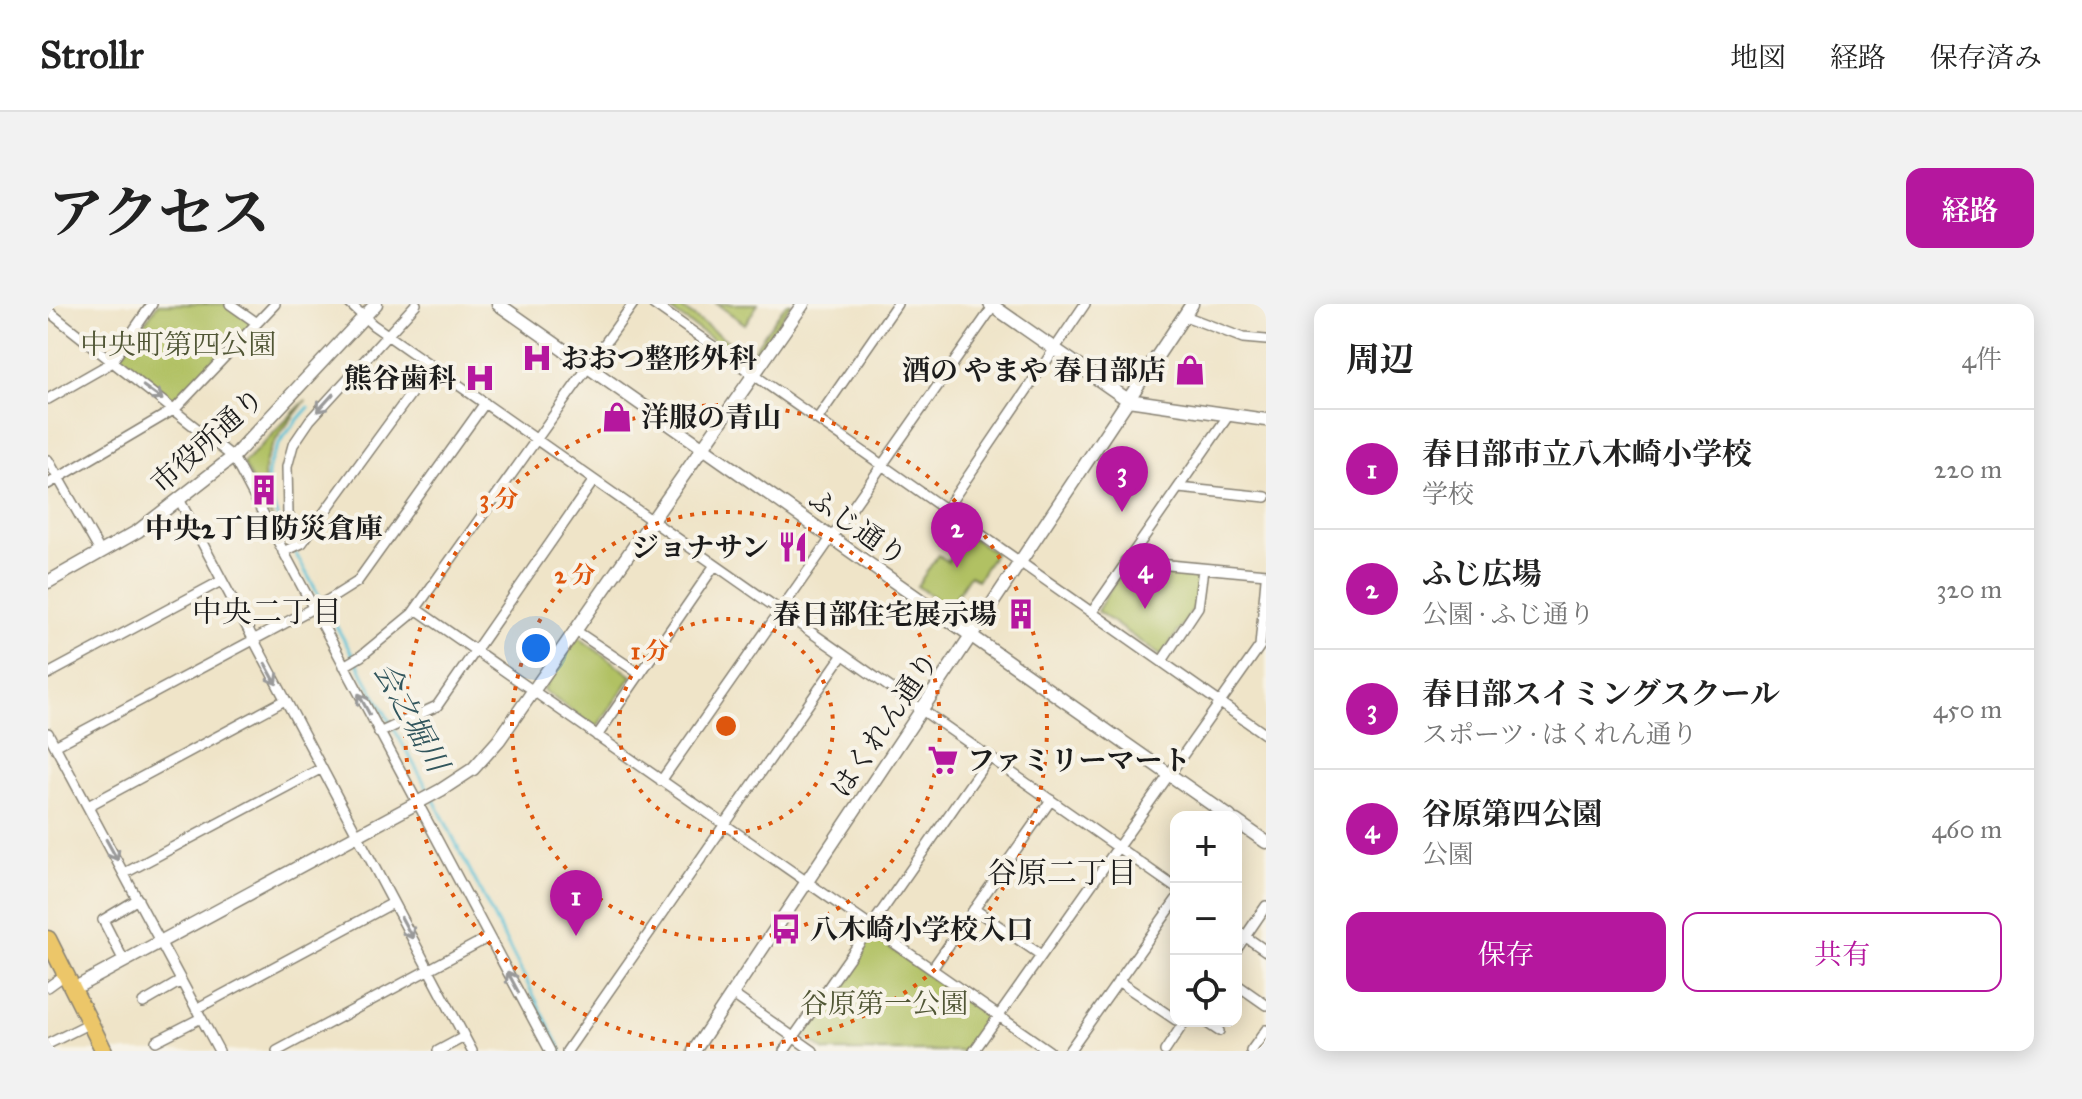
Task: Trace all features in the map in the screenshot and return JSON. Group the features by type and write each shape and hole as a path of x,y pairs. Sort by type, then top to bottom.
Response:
{"main road":[{"path":"48,939 104,1051"}],"street":[{"path":"48,399 111,363 152,304"},
{"path":"230,304 257,323"},
{"path":"53,482 175,409 275,304"},
{"path":"350,304 431,366 1170,884"},
{"name":"市役所通り","path":"48,582 101,553 180,501 233,457 369,321 376,304"},
{"path":"300,544 288,514 287,467 293,445 310,420 385,333 416,304"},
{"name":"ふじ通り","path":"498,304 1221,811"},
{"path":"346,664 361,656 416,609 633,304"},
{"path":"653,304 1266,735"},
{"path":"48,987 124,961 441,790 473,769 485,757 576,631 803,304"},
{"path":"818,418 897,304"},
{"path":"946,509 1085,304"},
{"name":"はくれん通り","path":"694,1051 1192,304"},
{"path":"661,781 993,305 1128,400 1266,420"},
{"path":"48,311 233,457 421,801 550,1051"},
{"path":"1185,316 1243,338 1266,340"},
{"path":"285,552 300,544 431,366"},
{"path":"55,746 357,582 485,403"},
{"path":"1092,612 1228,416"},
{"path":"48,460 53,482 101,553"},
{"path":"382,732 437,706 594,480"},
{"path":"1179,488 1266,497"},
{"path":"180,501 472,1051"},
{"path":"974,1051 1260,646 1266,576 1125,561"},
{"path":"597,736 715,565"},
{"path":"1162,661 1198,607 1203,569"},
{"path":"48,674 221,581"},
{"path":"416,609 1049,1051"},
{"path":"576,631 640,674"},
{"path":"567,1051 842,656"},
{"path":"88,806 285,700"},
{"path":"48,733 217,1048 203,1051"},
{"path":"784,1051 990,756"},
{"path":"125,873 320,769"},
{"path":"932,969 1051,800"},
{"path":"1242,825 1266,842"},
{"path":"124,961 103,920 138,899"},
{"path":"156,1041 198,1013 393,903"},
{"path":"1242,941 1266,906"},
{"path":"1069,1051 1170,908"},
{"path":"974,909 1041,955"},
{"path":"1242,935 1266,951"},
{"path":"277,1051 295,1047 489,937"},
{"path":"143,1003 181,981"},
{"path":"1118,981 1170,1015"},
{"path":"1242,988 1266,1005"},
{"path":"732,994 813,1051"},
{"path":"48,1044 90,1023"},
{"path":"1165,1051 1177,1027"},
{"path":"1213,1027 1219,1031"},
{"path":"1251,1051 1266,1030"},
{"path":"438,1051 464,1037"}],"green space":[{"name":"中央町第四公園","path":"158,304 226,304 254,323 176,403 116,361"},
{"path":"666,304 676,304 749,356 786,304 791,304 749,365 666,307"},
{"path":"717,304 758,304 745,324"},
{"path":"306,400 279,435 265,463 265,484 272,519 243,464"},
{"path":"966,534 995,553 977,580 970,575 949,607 917,586 938,555 948,562"},
{"path":"1126,564 1200,571 1195,607 1161,656 1097,611"},
{"path":"578,637 632,676 596,728 543,690"},
{"name":"谷原第一公園","path":"871,934 990,1020 967,1051 825,1051 804,1036"}],"waterway":[{"name":"会之堀川","path":"291,544 272,502 268,471 280,442 309,407"},
{"name":"会之堀川","path":"294,551 429,791"},
{"name":"会之堀川","path":"433,798 562,1051"}],"place":[{"name":"おおつ整形外科","path":"537,358"},
{"name":"酒の やまや 春日部店","path":"1190,370"},
{"name":"熊谷歯科","path":"480,378"},
{"name":"洋服の青山","path":"617,417"},
{"name":"中央2丁目防災倉庫","path":"264,490"},
{"name":"春日部スイミングスクール","path":"1122,512"},
{"name":"ジョナサン","path":"793,547"},
{"name":"ふじ広場","path":"957,568"},
{"name":"谷原第四公園","path":"1145,609"},
{"name":"春日部住宅展示場","path":"1021,614"},
{"name":"ファミリーマート","path":"943,760"},
{"name":"八木崎小学校入口","path":"786,929"},
{"name":"春日部市立八木崎小学校","path":"576,936"}],"district":[{"name":"中央二丁目","path":"267,612"},
{"name":"谷原二丁目","path":"1062,873"}]}
